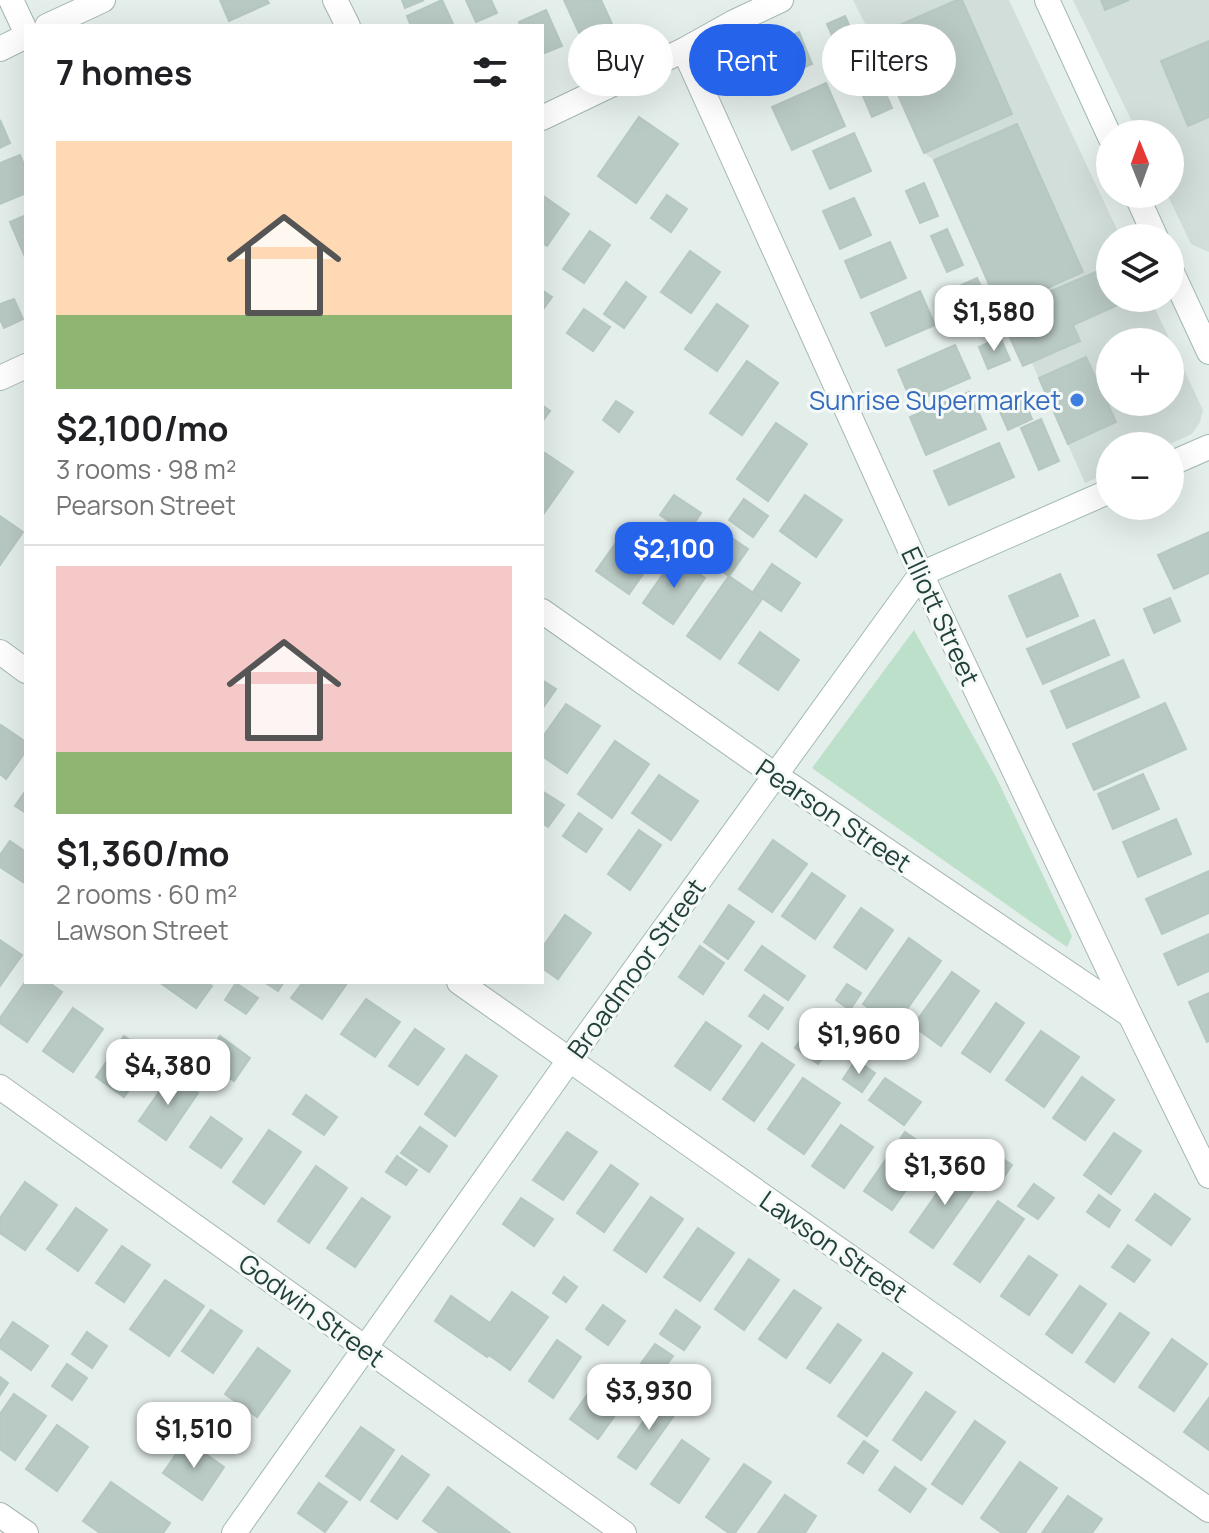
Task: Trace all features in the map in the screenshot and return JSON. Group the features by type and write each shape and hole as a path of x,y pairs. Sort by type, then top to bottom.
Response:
{"street":[{"path":"11,0 24,29"},
{"path":"51,24 103,0"},
{"path":"335,0 347,24"},
{"path":"544,117 684,50 729,11 781,0"},
{"path":"1047,0 1102,120"},
{"path":"0,49 24,35"},
{"name":"Elliott Street","path":"684,50 921,574 1209,1176"},
{"path":"1184,295 1206,337"},
{"path":"0,378 24,367"},
{"path":"1184,458 1209,447"},
{"path":"921,574 1096,497"},
{"name":"Broadmoor Street","path":"234,1533 570,1059 921,574"},
{"name":"Pearson Street","path":"544,612 775,775 1130,1015"},
{"path":"0,652 24,670"},
{"name":"Lawson Street","path":"462,984 1209,1510"},
{"name":"Godwin Street","path":"0,1087 624,1533"},
{"path":"0,1515 26,1533"}],"shaded area":[{"path":"853,0 1009,0 1096,185 1096,208 1107,208 1114,224 1096,224 1096,312 1157,312 1164,328 1096,328 1096,416 1184,416 1184,370 1203,410 1192,434 1184,438 1184,432 1096,432 1096,478 1085,483 1032,363 1023,366 934,160 924,153 898,96 956,96 956,24 865,24"},
{"path":"1073,0 1209,0 1209,252 1191,244 1174,208 1184,208 1184,120 1131,120"}],"green space":[{"path":"914,630 996,777 1072,936 1067,947 812,768"}],"building":[{"path":"220,0 267,0 269,3 229,21"},
{"path":"402,0 424,0 405,8"},
{"path":"442,0 453,24 410,24 407,16"},
{"path":"466,0 491,0 497,13 476,22"},
{"path":"564,0 601,0 612,24 575,24"},
{"path":"962,0 1012,114 924,153 898,96 956,96 956,24 902,24"},
{"path":"1101,0 1129,0 1105,10"},
{"path":"546,10 562,46 544,53 544,24 519,22"},
{"path":"845,16 849,24 827,24"},
{"path":"1209,41 1209,117 1188,126 1161,61"},
{"path":"806,49 812,64 806,67"},
{"path":"822,85 822,96 832,96 845,126 792,150 772,107 797,96 806,96 806,92"},
{"path":"863,96 887,96 892,108 872,117"},
{"path":"639,117 678,144 636,203 598,176"},
{"path":"0,120 10,143 0,148"},
{"path":"1017,124 1083,272 1000,309 934,160"},
{"path":"854,133 871,171 830,189 813,151"},
{"path":"20,155 24,164 24,194 0,204 0,163"},
{"path":"924,183 938,216 920,223 906,191"},
{"path":"667,195 687,209 671,232 651,218"},
{"path":"544,196 569,214 547,246 544,244"},
{"path":"854,198 871,235 840,249 823,211"},
{"path":"24,216 24,255 10,222"},
{"path":"947,229 963,265 947,272 931,236"},
{"path":"590,231 610,245 584,283 563,269"},
{"path":"890,242 906,278 861,298 845,261"},
{"path":"690,251 720,272 691,313 661,292"},
{"path":"1096,272 1096,312 1102,312 1073,325 1080,341 1023,366 999,313"},
{"path":"977,278 993,313 970,323 955,288"},
{"path":"626,282 646,297 624,328 604,314"},
{"path":"544,291 552,297 544,308"},
{"path":"920,291 935,325 886,346 871,313"},
{"path":"14,299 23,319 4,328 0,319 0,304"},
{"path":"717,304 748,326 717,371 685,349"},
{"path":"584,309 610,327 593,351 567,333"},
{"path":"1000,337 1010,360 988,369 979,347"},
{"path":"955,345 970,378 912,403 898,370"},
{"name":"Sunrise Supermarket","path":"1086,357 1096,379 1096,416 1113,416 1116,422 1068,444 1039,378"},
{"path":"747,361 778,383 742,435 710,413"},
{"path":"969,392 986,429 926,455 910,417"},
{"path":"1022,396 1032,419 1008,430 998,407"},
{"path":"616,401 633,412 619,432 603,420"},
{"path":"1041,419 1059,461 1039,470 1021,428"},
{"path":"776,423 807,444 768,501 737,479"},
{"path":"999,443 1014,477 949,505 934,471"},
{"path":"544,455 573,472 544,513"},
{"path":"674,495 701,513 687,534 660,515"},
{"path":"805,495 842,520 816,557 780,531"},
{"path":"744,499 768,516 753,537 729,520"},
{"path":"0,516 23,532 0,565"},
{"path":"625,530 658,553 629,594 596,571"},
{"path":"1209,532 1209,573 1174,589 1158,555"},
{"path":"729,536 748,549 729,576 710,563"},
{"path":"675,557 705,578 673,624 643,603"},
{"path":"772,564 800,583 781,611 753,592"},
{"path":"1060,574 1078,616 1027,637 1009,596"},
{"path":"729,576 762,599 720,659 687,636"},
{"path":"1170,598 1180,621 1154,633 1144,609"},
{"path":"1094,620 1109,655 1043,684 1027,649"},
{"path":"760,632 799,660 778,690 739,663"},
{"path":"1123,660 1139,697 1067,728 1051,691"},
{"path":"544,681 556,689 544,706"},
{"path":"1165,703 1186,749 1094,790 1073,744"},
{"path":"566,704 600,726 567,773 544,757 544,735"},
{"path":"0,727 24,741 24,754 6,779 0,774"},
{"path":"615,741 649,764 612,818 578,794"},
{"path":"1143,774 1159,809 1113,829 1098,794"},
{"path":"659,775 698,801 671,840 632,813"},
{"path":"544,792 564,805 548,827 544,824"},
{"path":"24,793 24,812 15,806"},
{"path":"579,813 602,829 586,852 563,836"},
{"path":"1176,819 1191,854 1138,877 1123,842"},
{"path":"639,830 661,845 630,890 608,874"},
{"path":"773,840 807,864 772,912 739,889"},
{"path":"10,841 24,851 24,883 0,867 0,855"},
{"path":"1209,871 1209,913 1162,934 1146,899"},
{"path":"812,873 845,896 815,939 782,916"},
{"path":"729,905 754,922 728,959 704,942"},
{"path":"861,908 893,930 866,969 834,947"},
{"path":"565,915 591,933 558,979 544,969 544,945"},
{"path":"1209,934 1209,971 1178,985 1164,954"},
{"path":"909,938 941,961 895,1026 863,1004"},
{"path":"0,940 22,955 0,986"},
{"path":"700,946 724,963 703,994 679,977"},
{"path":"762,946 805,976 788,1000 745,970"},
{"path":"952,972 979,991 941,1046 913,1026"},
{"path":"24,984 51,984 62,992 27,1042 0,1023 0,1018"},
{"path":"162,984 212,986 196,1008"},
{"path":"235,984 258,998 246,1014 225,1000"},
{"path":"267,984 283,984 278,991"},
{"path":"302,984 347,984 322,1019 291,998"},
{"path":"847,984 861,993 850,1010 836,1000"},
{"path":"1209,993 1209,1041 1207,1042 1189,1002"},
{"path":"764,995 783,1008 768,1029 749,1016"},
{"path":"366,999 400,1022 375,1057 341,1034"},
{"path":"996,1003 1024,1023 990,1072 962,1053"},
{"path":"73,1008 103,1029 73,1072 43,1051"},
{"path":"863,1019 891,1039 877,1058 849,1039"},
{"path":"706,1022 741,1046 710,1090 675,1066"},
{"path":"810,1026 834,1043 818,1064 795,1048"},
{"path":"415,1029 444,1049 418,1085 389,1066"},
{"path":"1041,1031 1079,1057 1044,1107 1006,1080"},
{"path":"124,1036 153,1056 124,1097 96,1077"},
{"path":"220,1036 250,1058 234,1081 204,1060"},
{"path":"762,1043 794,1065 754,1121 723,1099"},
{"path":"466,1055 497,1076 455,1136 425,1114"},
{"path":"856,1060 875,1073 862,1092 843,1079"},
{"path":"171,1075 198,1093 166,1140 139,1121"},
{"path":"1082,1077 1114,1100 1085,1140 1053,1118"},
{"path":"803,1078 840,1103 804,1154 768,1129"},
{"path":"885,1078 921,1102 904,1125 869,1100"},
{"path":"306,1095 337,1117 324,1135 293,1114"},
{"path":"211,1117 242,1139 221,1168 190,1147"},
{"path":"841,1125 873,1147 844,1188 812,1166"},
{"path":"420,1127 447,1146 429,1172 401,1153"},
{"path":"269,1130 301,1152 264,1204 233,1182"},
{"path":"567,1132 597,1152 563,1200 533,1180"},
{"path":"905,1132 933,1151 892,1210 864,1191"},
{"path":"1114,1133 1141,1151 1111,1194 1084,1175"},
{"path":"993,1152 1012,1165 1001,1181 982,1168"},
{"path":"397,1156 417,1170 406,1185 386,1172"},
{"path":"611,1165 638,1184 604,1232 577,1213"},
{"path":"316,1166 347,1188 309,1243 278,1221"},
{"path":"956,1166 979,1183 933,1248 910,1232"},
{"path":"25,1182 57,1205 25,1250 0,1233 0,1218"},
{"path":"1034,1184 1054,1198 1038,1219 1018,1206"},
{"path":"1155,1194 1190,1219 1171,1245 1136,1220"},
{"path":"1099,1195 1120,1210 1109,1227 1087,1212"},
{"path":"651,1197 683,1219 646,1272 614,1250"},
{"path":"362,1198 390,1217 355,1267 327,1248"},
{"path":"521,1198 553,1219 534,1246 503,1224"},
{"path":"998,1201 1024,1219 980,1282 954,1264"},
{"path":"76,1208 107,1230 78,1271 47,1249"},
{"path":"698,1228 734,1253 700,1301 664,1277"},
{"path":"1128,1245 1150,1260 1134,1282 1112,1267"},
{"path":"122,1246 150,1265 124,1302 96,1283"},
{"path":"1029,1256 1057,1275 1029,1315 1001,1296"},
{"path":"749,1259 779,1280 744,1330 715,1309"},
{"path":"564,1277 577,1287 566,1302 553,1293"},
{"path":"165,1280 204,1306 169,1356 130,1329"},
{"path":"1080,1286 1106,1304 1072,1353 1046,1334"},
{"path":"794,1290 821,1308 786,1358 759,1339"},
{"path":"512,1292 548,1317 510,1370 435,1321 451,1296 490,1323"},
{"path":"603,1305 625,1321 608,1345 586,1329"},
{"path":"211,1310 242,1331 213,1373 182,1351"},
{"path":"676,1310 700,1327 684,1350 660,1334"},
{"path":"1120,1313 1149,1333 1114,1382 1086,1362"},
{"path":"13,1322 48,1346 31,1370 0,1348 0,1341"},
{"path":"838,1324 861,1340 830,1383 807,1368"},
{"path":"87,1332 107,1346 92,1368 72,1354"},
{"path":"1172,1339 1207,1364 1174,1411 1139,1387"},
{"path":"557,1340 581,1357 553,1398 529,1381"},
{"path":"655,1344 673,1356 650,1388 632,1376"},
{"path":"258,1348 290,1371 257,1417 225,1394"},
{"path":"883,1353 912,1373 867,1436 838,1416"},
{"path":"67,1364 87,1378 72,1400 52,1386"},
{"path":"605,1370 633,1390 598,1439 570,1419"},
{"path":"0,1377 8,1383 0,1395"},
{"path":"926,1392 955,1412 921,1460 893,1440"},
{"path":"14,1394 46,1416 15,1460 0,1449 0,1414"},
{"path":"662,1395 680,1407 636,1469 618,1457"},
{"path":"1209,1398 1209,1450 1184,1432"},
{"path":"975,1421 1005,1442 962,1504 932,1484"},
{"path":"57,1425 88,1447 57,1491 26,1469"},
{"path":"361,1427 394,1450 360,1500 326,1476"},
{"path":"186,1440 224,1467 202,1500 163,1473"},
{"path":"682,1440 709,1459 679,1503 651,1484"},
{"path":"864,1441 878,1451 863,1473 848,1463"},
{"path":"402,1456 429,1475 397,1519 371,1501"},
{"path":"1020,1462 1057,1488 1025,1533 1002,1533 981,1518"},
{"path":"744,1464 771,1482 735,1533 729,1533 706,1517"},
{"path":"895,1467 926,1489 910,1512 879,1490"},
{"path":"111,1482 170,1523 163,1533 100,1533 83,1521"},
{"path":"319,1483 347,1502 325,1532 298,1513"},
{"path":"448,1487 510,1533 440,1533 423,1521"},
{"path":"785,1495 816,1516 805,1533 758,1533"},
{"path":"1068,1496 1102,1519 1092,1533 1042,1533"}],"place":[{"name":"Sunrise Supermarket","path":"1077,400"}]}
